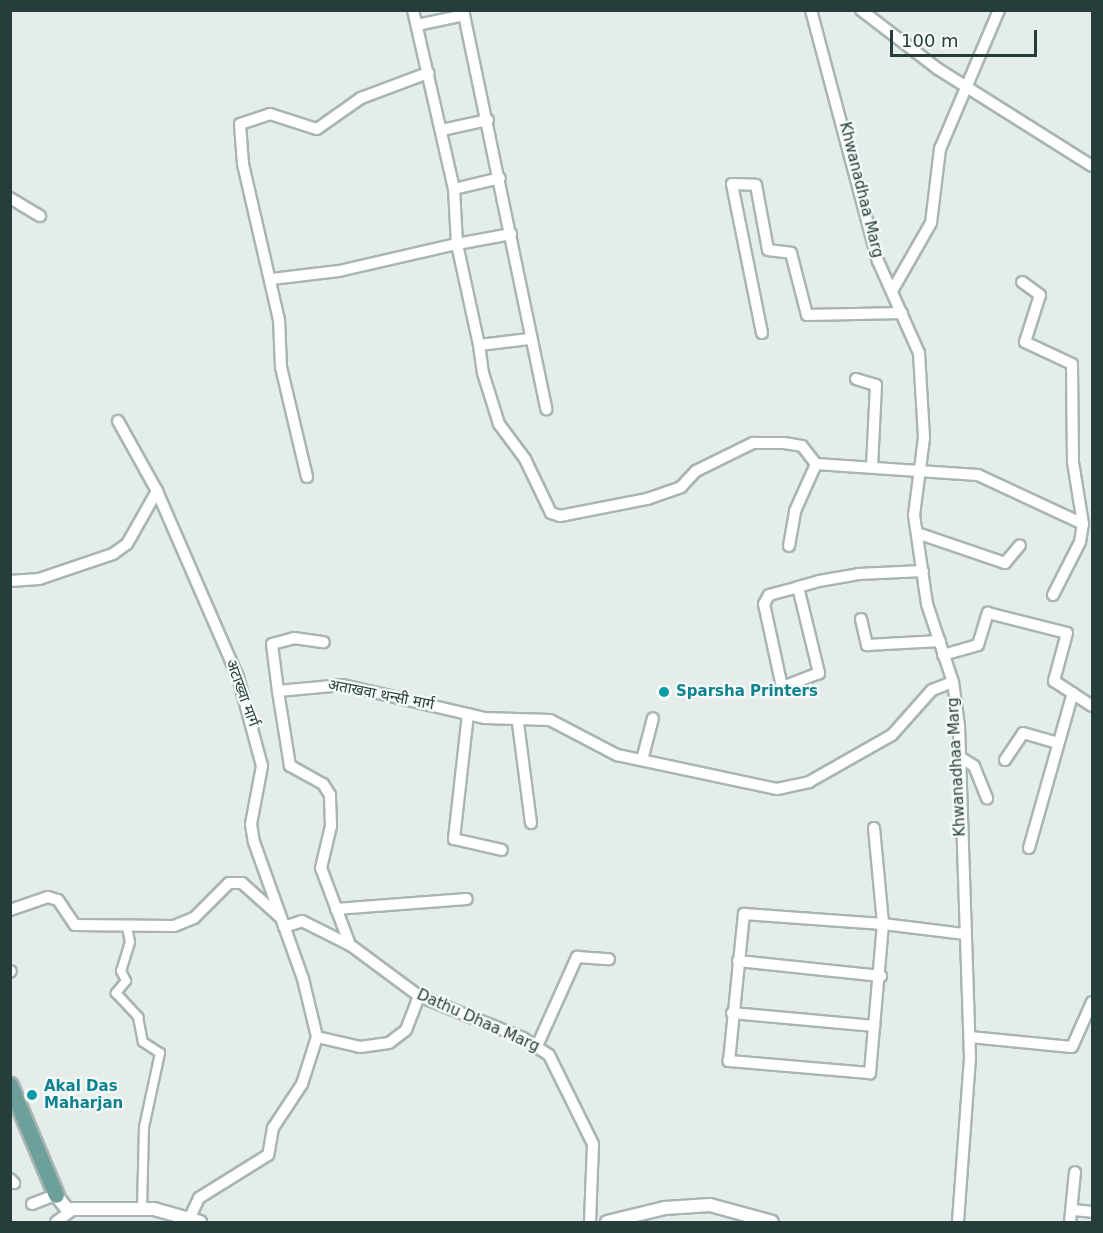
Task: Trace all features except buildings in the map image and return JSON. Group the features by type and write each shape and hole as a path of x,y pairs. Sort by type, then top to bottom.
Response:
{"main road":[{"path":"10,1085 56,1195"}],"street":[{"path":"413,10 454,189 457,244 494,415 551,513 560,516 617,508 681,487 696,471 753,443 802,446 816,464"},
{"name":"Khwanadhaa Marg","path":"811,10 872,238 919,353 924,438 917,533 923,571 943,655 952,682 958,756 970,1037 958,1222"},
{"path":"861,10 938,69 966,82 1092,166"},
{"path":"892,291 931,223 934,168 966,82 999,10"},
{"path":"417,26 463,13 488,120 529,339 546,409"},
{"path":"307,477 281,367 272,279 243,164 240,124 270,114 317,129 361,98 428,73"},
{"path":"442,130 488,120"},
{"path":"454,189 500,178"},
{"path":"762,333 732,184 756,185 768,250 791,253 807,315 902,313"},
{"path":"10,198 40,216"},
{"path":"272,279 339,271 511,234"},
{"path":"1022,282 1040,295 1026,342 1072,364 1073,462 1083,524 1080,542 1053,595"},
{"path":"479,345 529,339"},
{"path":"856,378 876,385 872,466"},
{"name":"अटाख्वा मार्ग","path":"118,421 157,491 238,677 260,744 262,786 250,824 303,979 317,1037"},
{"path":"816,464 920,468 940,475 978,475 1083,524"},
{"path":"789,546 795,511 816,464"},
{"path":"13,582 113,554 127,544 157,491"},
{"path":"917,533 1005,563 1020,544"},
{"path":"798,587 819,673 782,687 764,604 769,595 798,587 858,574 923,571"},
{"path":"943,655 978,645 987,613 1067,633 1054,681 1092,706"},
{"path":"861,619 867,645 940,641"},
{"path":"324,642 294,638 272,644 282,740 290,766 323,784 330,795 331,826 321,868 350,945"},
{"name":"अताखवा थन्सी मार्ग","path":"278,691 343,686 518,723 550,720 598,748 753,785 793,787 892,735 932,690 952,682"},
{"path":"1029,848 1073,693"},
{"path":"468,714 454,839 502,850"},
{"path":"642,760 653,718"},
{"path":"518,723 531,823"},
{"path":"1005,760 1023,733 1058,743"},
{"path":"260,744 282,740"},
{"path":"958,756 974,765 987,798"},
{"path":"874,828 883,924 881,976 870,1073 863,1076 729,1061 741,918 749,912 883,924 965,934"},
{"path":"10,910 48,897 58,900 75,925 127,927 184,922 229,883 249,888 283,922"},
{"path":"336,909 466,899"},
{"name":"Dathu Dhaa Marg","path":"283,922 302,921 350,945 419,996 537,1046 559,1069 593,1144 590,1222"},
{"path":"127,927 130,942 123,951 121,971 126,981 116,993 138,1017 143,1042 160,1053 159,1070 148,1093 142,1210"},
{"path":"537,1046 577,957 609,959"},
{"path":"738,961 881,976"},
{"path":"32,1204 56,1195 62,1205 74,1209 142,1210 195,1220 199,1198 267,1155 273,1128 302,1084 317,1037 360,1047 389,1043 406,1030 419,996"},
{"path":"970,1037 1072,1047 1092,1002"},
{"path":"732,1013 874,1026"},
{"path":"1070,1222 1074,1210 1075,1172"},
{"path":"607,1222 664,1208 710,1205 772,1222"},
{"path":"56,1222 74,1209"},
{"path":"1074,1210 1092,1212"}],"place":[{"name":"Sparsha Printers","path":"664,692"},
{"name":"Akal Das Maharjan","path":"32,1095"}]}
